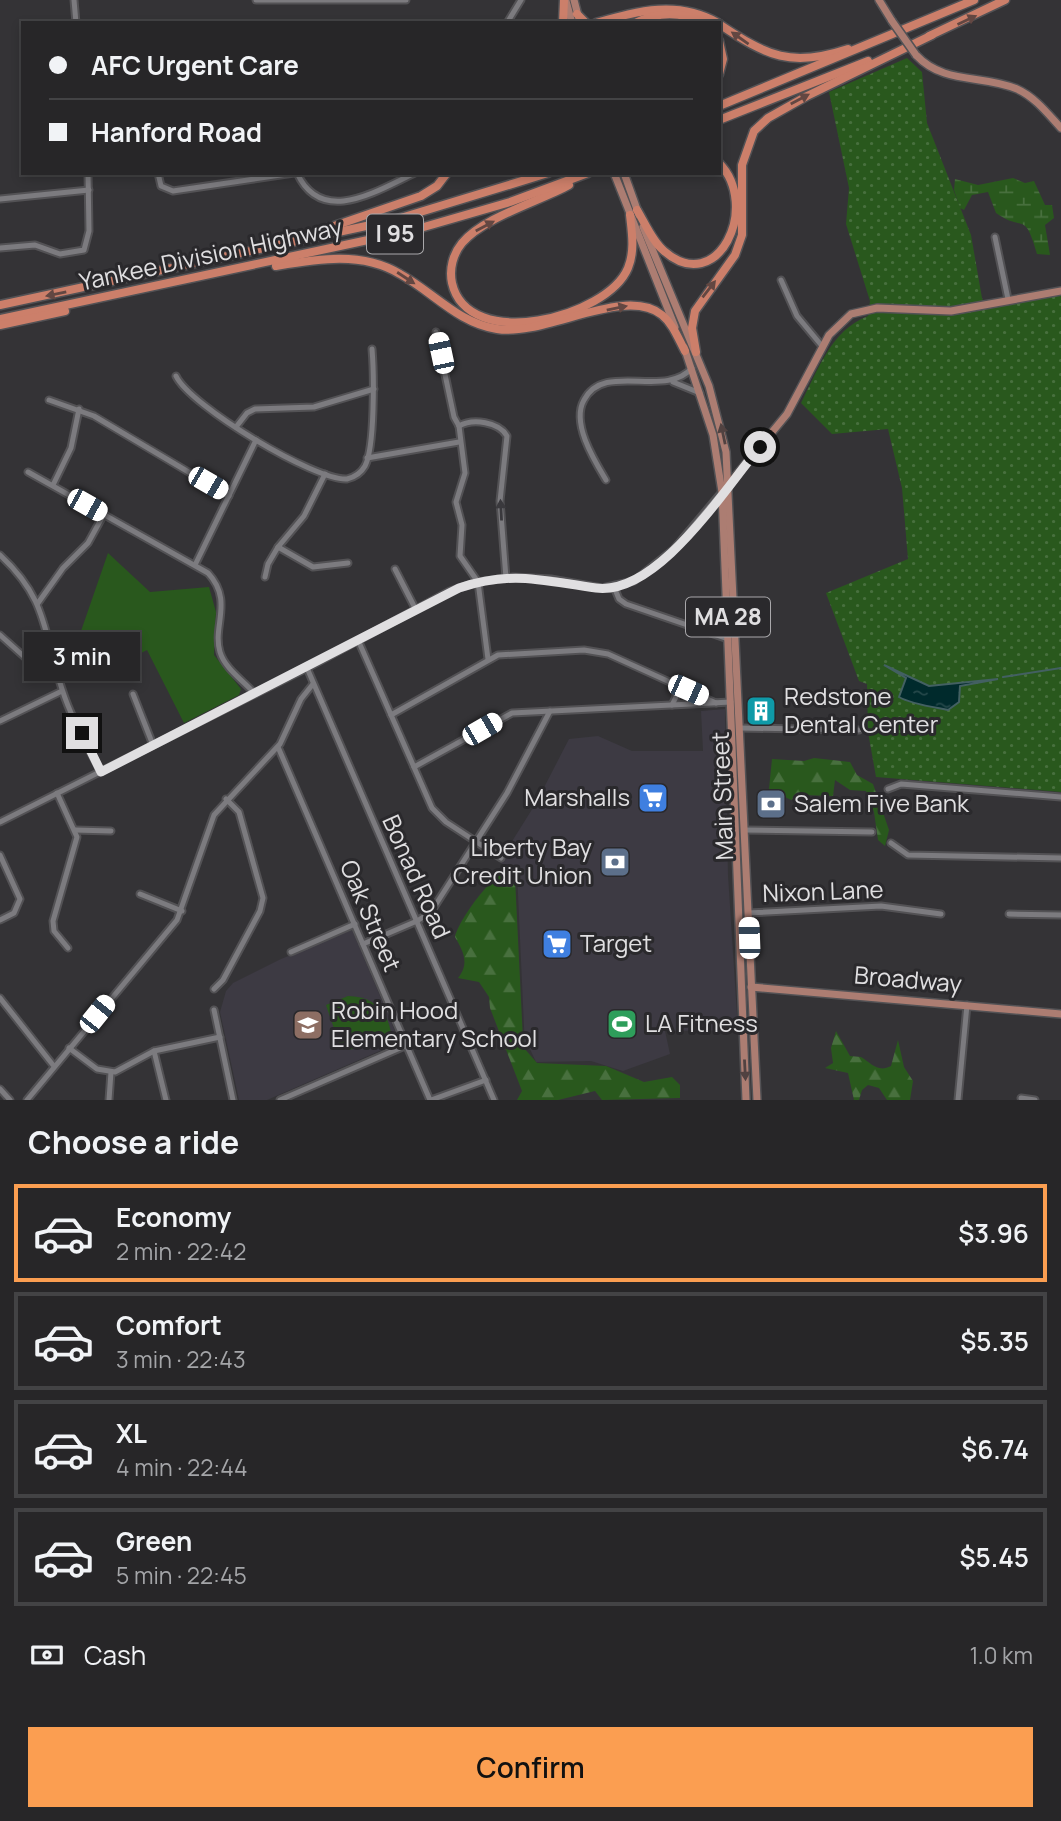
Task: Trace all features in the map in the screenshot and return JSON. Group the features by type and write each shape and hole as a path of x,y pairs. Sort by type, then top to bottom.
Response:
{"highway":[{"path":"563,21 565,0"},
{"path":"721,105 974,0"},
{"path":"696,352 692,328 695,311 730,263 742,236 742,165 746,147 754,131 781,110 1005,0"},
{"path":"604,21 666,6 694,10 714,21"},
{"path":"642,21 666,14 688,16 699,21"},
{"path":"721,25 759,51 794,59 843,51 920,24"},
{"path":"721,119 932,35"},
{"path":"633,212 670,256 688,262 713,257 728,244 736,220 734,189 721,166"},
{"path":"242,254 400,205 429,192 445,175"},
{"name":"Yankee Division Highway","path":"0,304 418,214 542,175"},
{"name":"Yankee Division Highway","path":"0,319 97,300 435,224 584,175"},
{"path":"586,175 479,229 460,244 453,261 451,276 456,294 464,305 484,318 521,323 562,313 604,296 618,284 631,259 633,212"},
{"path":"197,278 312,260 358,260 394,270 455,312 495,329 540,327 625,306 647,307 667,320 685,351"},
{"path":"0,325 57,314 97,300"}],"main road":[{"path":"565,0 571,21"},
{"path":"574,0 579,18"},
{"path":"879,0 916,55 928,66 943,74 1019,90 1061,128"},
{"name":"Main Street","path":"615,175 696,352 722,429 730,482 757,1100"},
{"name":"Main Street","path":"624,175 633,212 701,394 713,435 722,492 746,1100"},
{"path":"722,492 787,414 822,346 838,324 865,309 951,312 1061,291"},
{"name":"Broadway","path":"751,986 1061,1014"}],"street":[{"path":"74,0 76,21"},
{"path":"256,0 406,0"},
{"path":"508,21 521,0"},
{"path":"0,248 35,244 60,254 76,253 86,248 90,226 88,175"},
{"path":"158,175 161,186 173,191 281,175"},
{"path":"297,175 316,196 343,202 360,198 411,175"},
{"path":"0,199 89,190"},
{"path":"995,237 1008,299"},
{"path":"781,280 797,316 822,346"},
{"path":"436,332 454,417 459,426 465,473 456,502 462,525 460,555 478,582 488,659"},
{"path":"176,376 187,392 256,440 325,474 350,479 361,471 367,458 374,389 372,349"},
{"path":"606,480 580,424 579,411 585,397 595,387 608,383 670,381 684,377 692,368"},
{"path":"670,381 701,394"},
{"path":"236,428 248,412 255,409 314,407 374,389"},
{"path":"49,400 79,409 229,496"},
{"path":"53,485 71,448 79,409"},
{"path":"459,426 473,422 489,424 502,429 508,436 500,501 506,578"},
{"path":"195,565 256,440"},
{"path":"367,458 459,442"},
{"path":"28,472 212,577 222,610 218,642 222,656 255,694"},
{"path":"265,577 278,547 304,516 325,474"},
{"path":"0,822 307,668 415,608 478,582 536,577 596,588 614,587 634,581 648,572 704,515 722,492"},
{"path":"704,515 718,513 723,524"},
{"path":"38,603 63,568 88,543 104,514"},
{"path":"278,547 313,567 348,563"},
{"path":"0,555 22,576 38,603 62,691 101,772"},
{"path":"395,569 415,608"},
{"path":"614,587 617,597 626,604 729,639"},
{"path":"0,635 38,669 57,672"},
{"path":"358,640 435,812 501,858"},
{"path":"391,715 488,659 510,653 591,650 608,654 716,703"},
{"name":"Bonad Road","path":"307,668 494,1100"},
{"path":"27,1100 53,1065 170,930 182,911 208,828 226,799 278,747 303,694 313,684"},
{"path":"672,705 676,697 675,684"},
{"path":"1,719 62,691"},
{"path":"133,694 153,745"},
{"path":"414,767 505,716 550,711 731,702"},
{"path":"363,944 417,921 433,908 515,778 550,711"},
{"path":"740,728 859,730"},
{"name":"Oak Street","path":"278,747 430,1100"},
{"path":"888,789 901,784 1061,797"},
{"path":"57,793 75,830 77,844 53,921 54,930 68,948"},
{"path":"214,989 223,980 260,911 264,898 239,812 226,799"},
{"path":"75,830 111,831"},
{"path":"744,830 872,832"},
{"path":"891,843 908,855 1061,858"},
{"path":"0,855 20,899 16,910 0,920"},
{"path":"140,894 182,911"},
{"name":"Nixon Lane","path":"748,913 881,906 941,914"},
{"path":"1009,914 1061,915"},
{"path":"290,952 355,924"},
{"path":"0,998 53,1065"},
{"path":"958,1100 967,1004"},
{"path":"214,1010 233,1100"},
{"path":"69,1048 97,1069 111,1072 126,1069 154,1051 220,1037"},
{"path":"284,1099 407,1045"},
{"path":"154,1051 166,1100"},
{"path":"108,1100 111,1072"},
{"path":"430,1100 486,1080"},
{"path":"0,1088 10,1100"},
{"path":"1021,1098 1035,1100"}],"shaded area":[{"path":"725,709 728,875 738,1030 665,1031 670,1054 623,1071 591,1061 536,1062 530,1049 525,1049 517,872 499,862 536,803 569,739 598,736 632,751 703,751 701,711"},
{"name":"Robin Hood Elementary School","path":"352,930 398,1043 267,1100 239,1100 220,1012 226,991 233,983 281,959"}],"green space":[{"path":"907,58 922,72 927,123 971,235 982,298 987,309 1061,295 1061,792 876,777 868,732 867,684 859,681 826,593 908,559 902,488 888,429 832,434 801,403 827,352 844,331 868,316 870,301 846,224 849,188 829,92"},
{"path":"1013,178 1025,183 1034,181 1045,205 1052,205 1054,218 1045,225 1050,255 1037,254 1026,227 996,213 988,192 972,195 964,210 960,208 954,190 955,179 978,185"},
{"path":"108,553 150,592 209,587 216,612 214,655 241,689 239,695 184,723 147,650 94,677 81,631"},
{"path":"814,758 850,762 857,775 873,784 889,830 885,846 878,840 874,812 866,791 850,790 835,780 833,796 802,795 791,800 769,789 772,759 804,761"},
{"path":"509,871 515,878 524,1048 537,1063 606,1066 644,1082 672,1077 680,1085 680,1098 602,1100 595,1091 558,1100 517,1100 522,1091 490,1008 489,997 479,982 458,978 464,962 463,952 455,937 485,888"},
{"path":"348,996 365,999 378,1006 387,1019 391,1035 349,1050 340,1046 326,1005"},
{"path":"836,1031 850,1056 861,1057 882,1068 891,1066 898,1040 904,1067 913,1081 910,1100 887,1100 879,1088 868,1085 862,1090 859,1100 854,1100 848,1073 825,1068 833,1063 831,1048"}],"water":[{"path":"884,665 929,686 998,679 960,686 959,702 948,710 899,697 906,678"}],"waterway":[{"path":"1003,677 1061,668"}],"place":[{"name":"Redstone Dental Center","path":"761,711"},
{"name":"Marshalls","path":"653,798"},
{"name":"Salem Five Bank","path":"771,804"},
{"name":"Liberty Bay Credit Union","path":"615,862"},
{"name":"Target","path":"557,944"},
{"name":"LA Fitness","path":"622,1024"},
{"name":"Robin Hood Elementary School","path":"308,1025"}],"route":[{"path":"82,733 101,772 307,668 415,608 459,588 513,577 536,577 596,588 631,583 645,575 674,550 760,447"}]}
